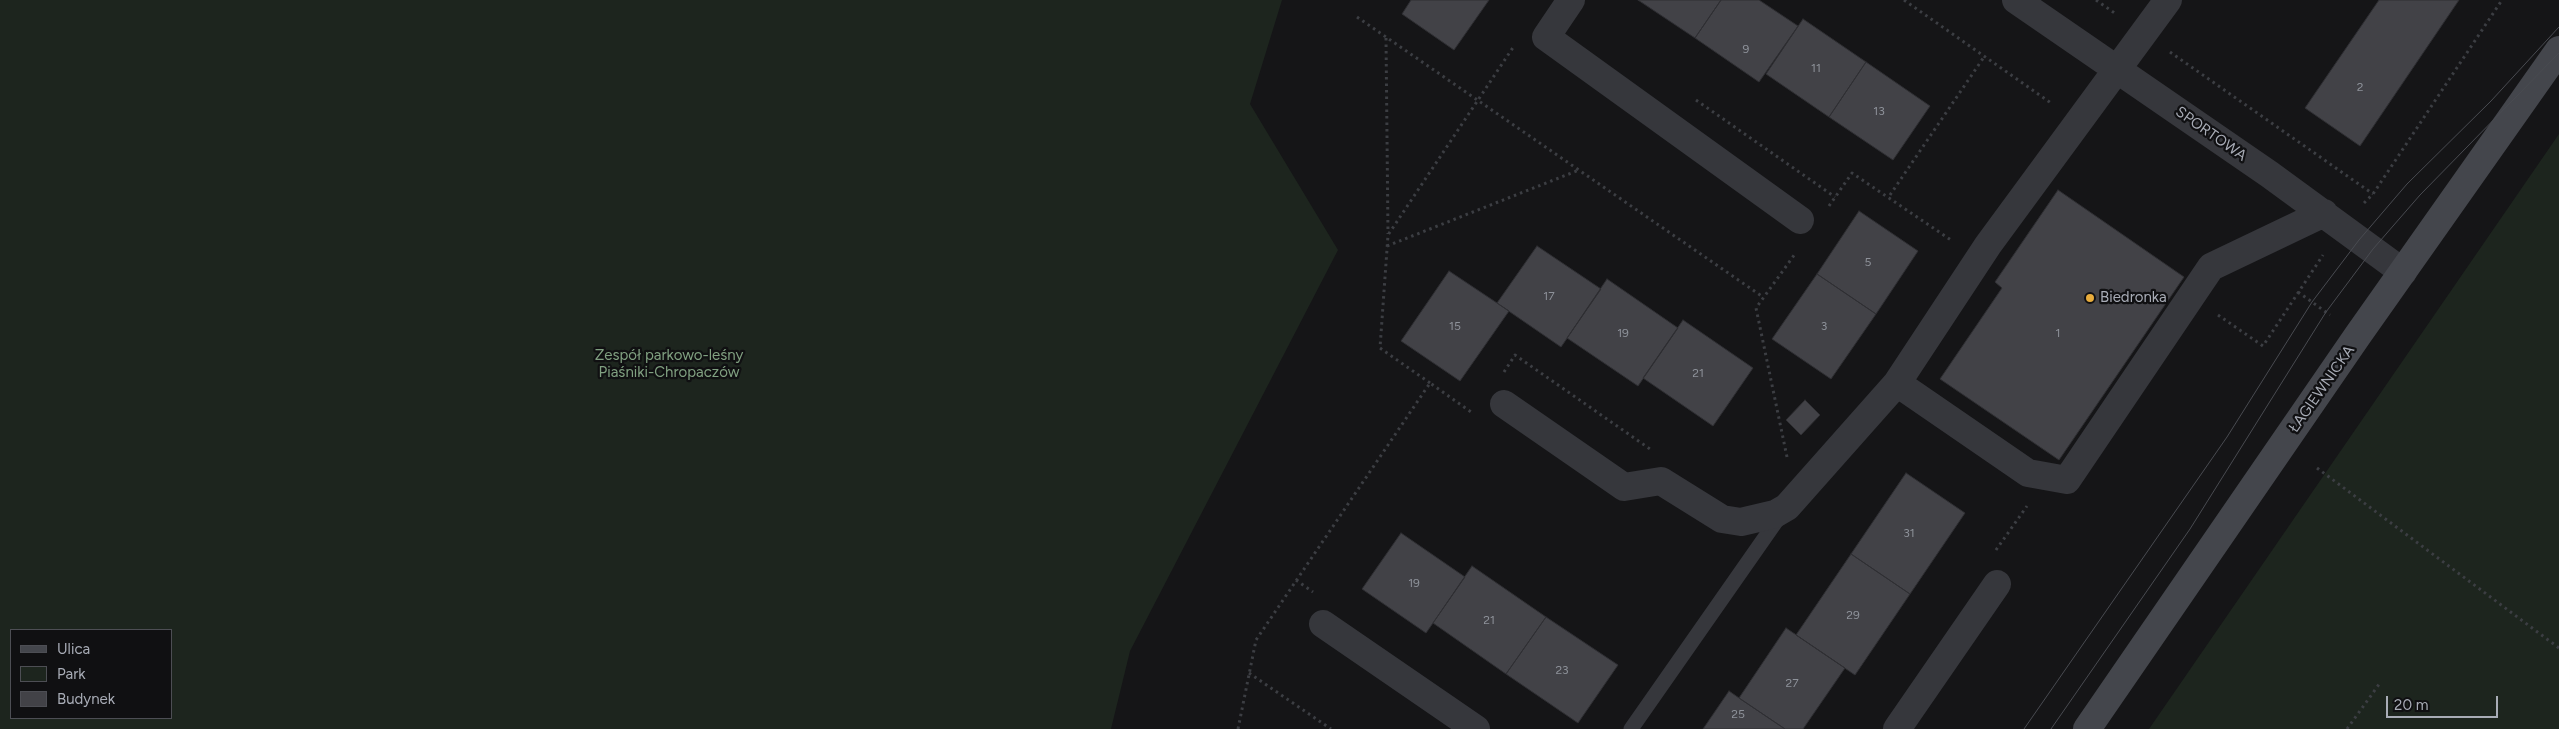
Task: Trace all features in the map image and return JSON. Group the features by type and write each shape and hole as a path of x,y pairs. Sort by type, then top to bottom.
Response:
{"street":[{"path":"1571,0 1546,37 1812,216"},
{"name":"SPORTOWA","path":"2016,0 2324,213 2403,272"},
{"path":"1502,391 1624,487 1661,481 1722,519 1741,522 1775,514 1787,506 1897,383 1988,245 2116,68 2168,0"},
{"name":"ŁAGIEWNICKA","path":"2087,729 2559,50"},
{"path":"1897,383 2028,473 2067,480 2211,267 2324,213"},
{"path":"1896,729 1997,584"},
{"path":"1323,624 1476,729"}],"lane":[{"path":"1631,729 1787,506"}],"path":[{"path":"1904,0 2078,122"},
{"path":"2096,0 2373,194"},
{"path":"1357,17 1763,297"},
{"path":"1386,37 1388,235 1380,348 1476,416"},
{"path":"1388,235 1519,38"},
{"path":"1890,196 1984,56"},
{"path":"1690,96 1835,196"},
{"path":"1387,246 1579,170"},
{"path":"1812,216 1835,196 1852,173 1958,245"},
{"path":"1789,465 1756,308 1796,252"},
{"path":"2298,292 2334,318"},
{"path":"1502,391 1515,355 1651,449"},
{"path":"1238,729 1256,640 1430,384"},
{"path":"2317,468 2559,648"},
{"path":"1249,673 1331,729"},
{"path":"2347,729 2380,683"}],"green space":[{"name":"Zespół parkowo-leśny Piaśniki-Chropaczów","path":"0,0 1282,0 1250,104 1338,250 1130,651 1111,729 0,729"},
{"path":"2559,134 2559,729 2149,729"}],"building":[{"path":"1411,0 1489,0 1454,50 1402,14"},
{"path":"1638,0 1721,0 1695,38"},
{"path":"1721,0 1759,0 1798,26 1759,82 1695,38"},
{"path":"2379,0 2459,0 2360,146 2305,108"},
{"path":"1803,19 1866,62 1829,117 1766,74"},
{"path":"1866,62 1930,106 1893,160 1829,117"},
{"path":"2058,190 2184,277 2059,460 1940,379 2002,288 1995,282"},
{"path":"1859,211 1918,251 1876,314 1817,274"},
{"path":"1537,246 1601,289 1561,347 1497,303"},
{"path":"1449,271 1509,311 1460,381 1401,341"},
{"path":"1817,274 1876,314 1831,379 1772,339"},
{"path":"1607,279 1678,328 1638,386 1567,338"},
{"path":"1683,320 1753,368 1713,426 1643,378"},
{"path":"1805,400 1820,415 1801,435 1786,420"},
{"path":"1906,473 1965,513 1910,594 1851,554"},
{"path":"1401,533 1465,577 1426,633 1362,589"},
{"path":"1851,554 1910,594 1855,675 1796,635"},
{"path":"1472,566 1546,617 1506,674 1433,623"},
{"path":"1546,617 1618,665 1578,723 1506,674"},
{"path":"1786,628 1845,668 1803,729 1785,729 1739,698"},
{"path":"1729,691 1739,698 1785,729 1703,729"}],"tram line":[{"path":"2024,729 2227,437 2312,302 2359,240 2407,184 2491,101 2559,27"},
{"path":"2051,729 2190,529 2326,312 2373,249 2420,195 2559,53"}],"place":[{"name":"Biedronka","path":"2090,298"}]}
